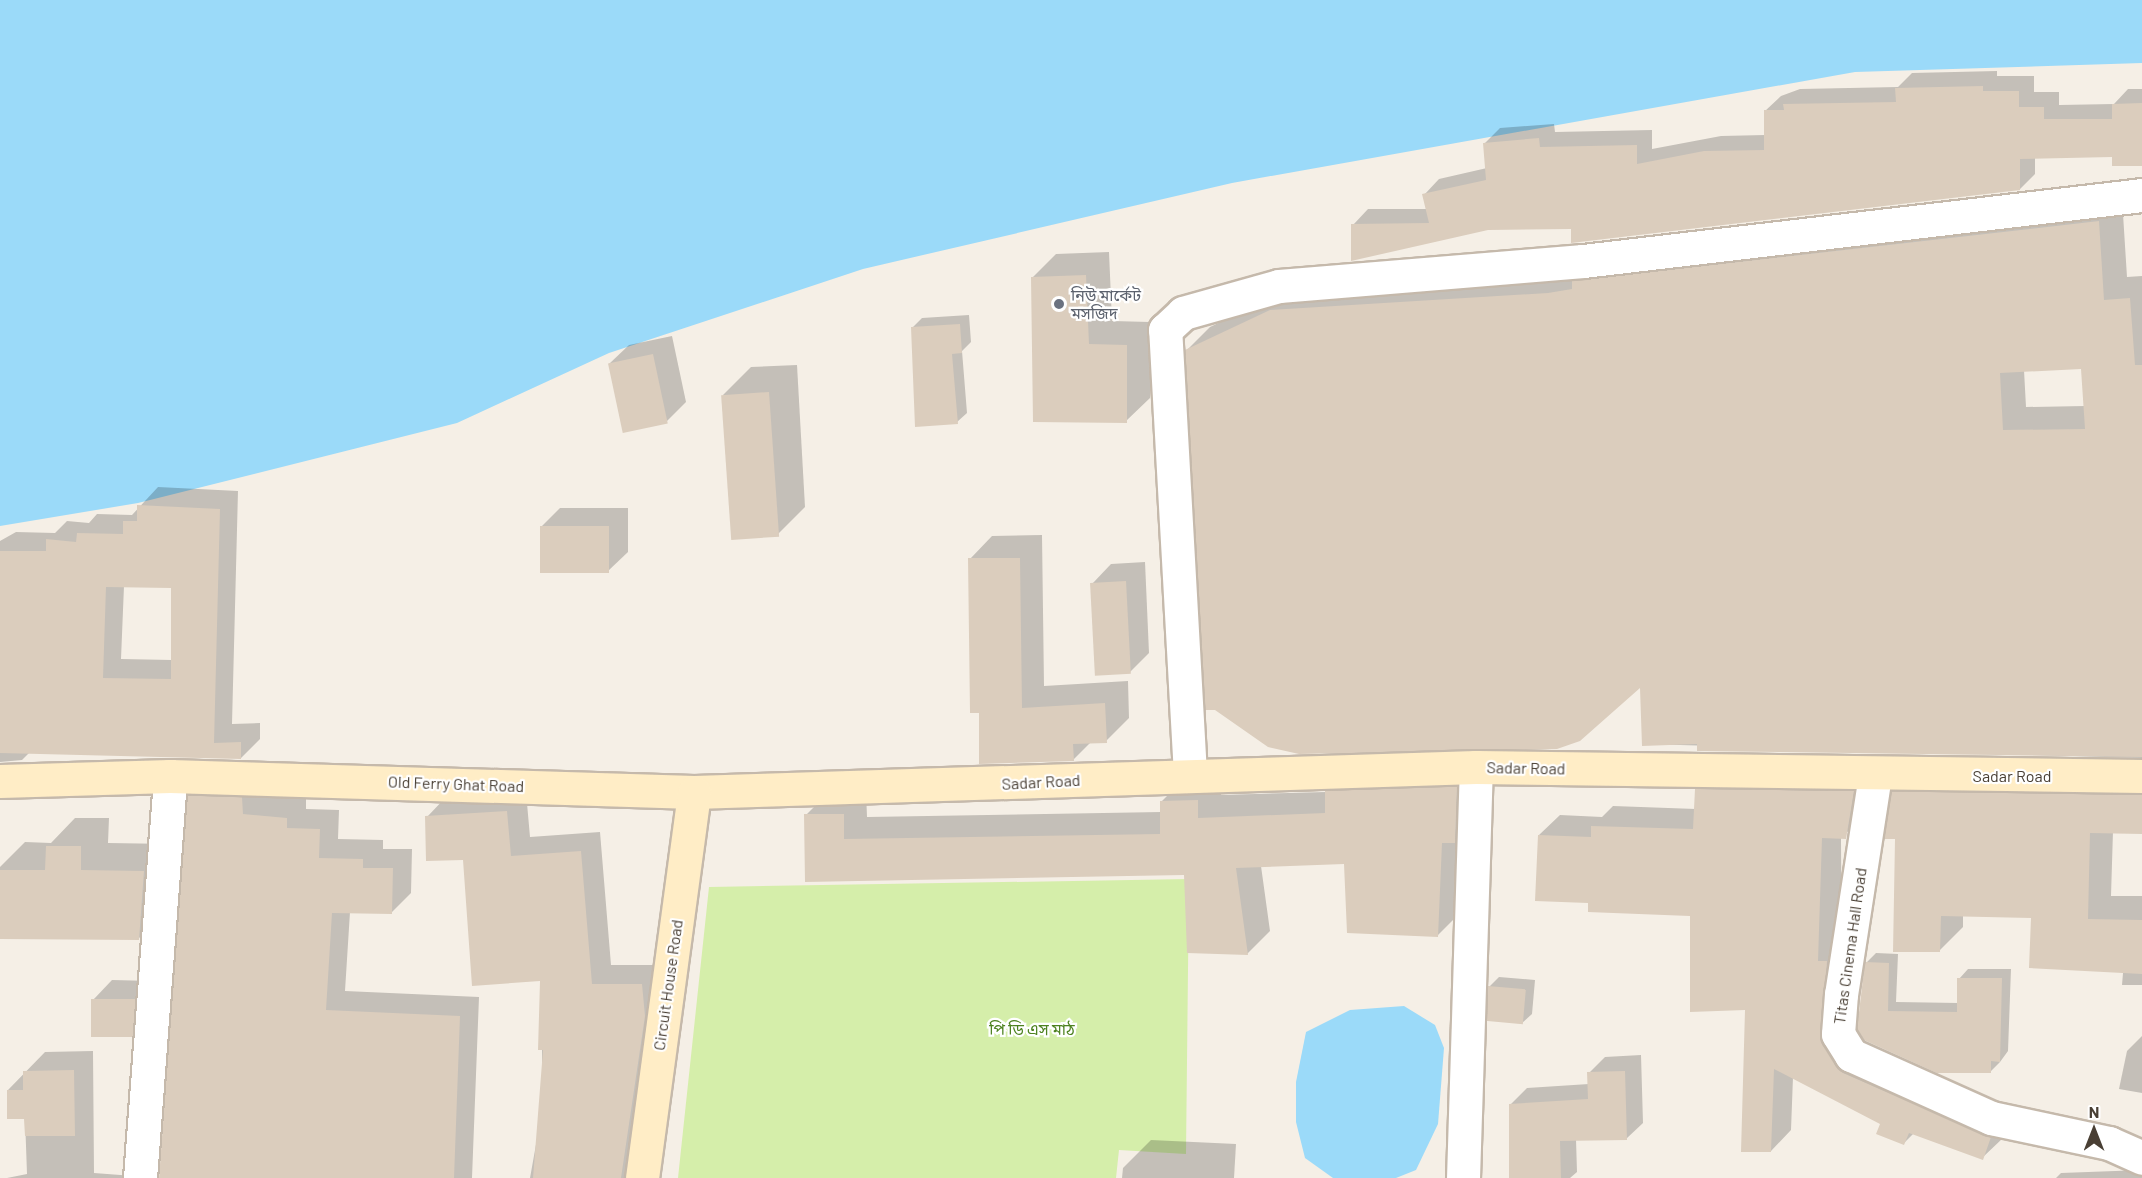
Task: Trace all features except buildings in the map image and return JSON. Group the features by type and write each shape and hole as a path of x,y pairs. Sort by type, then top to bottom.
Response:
{"street":[{"path":"1190,774 1165,330 1183,313 1279,286 1583,261 2142,195"},
{"path":"1463,1178 1476,767"},
{"name":"Sadar Road","path":"911,788 1190,774 1476,767 1875,775 2142,776"},
{"name":"Titas Cinema Hall Road","path":"1875,775 1841,994 1838,1034 1851,1055 1991,1118 2109,1143 2142,1158"},
{"path":"140,1178 170,776"},
{"name":"Old Ferry Ghat Road","path":"0,780 170,776 694,792 911,788"},
{"name":"Circuit House Road","path":"642,1178 694,792"}],"green space":[{"name":"পি ডি এস মাঠ","path":"1189,879 1186,1154 1119,1150 1116,1178 678,1178 709,887"}],"water":[{"path":"0,0 2142,0 2142,63 1855,72 1232,183 863,269 609,353 457,423 138,503 0,526"},
{"path":"1404,1006 1435,1025 1444,1048 1438,1124 1416,1170 1396,1178 1333,1178 1305,1158 1296,1122 1296,1082 1306,1032 1350,1010"}],"place":[{"name":"নিউ মার্কেট মসজিদ","path":"1059,304"}]}
